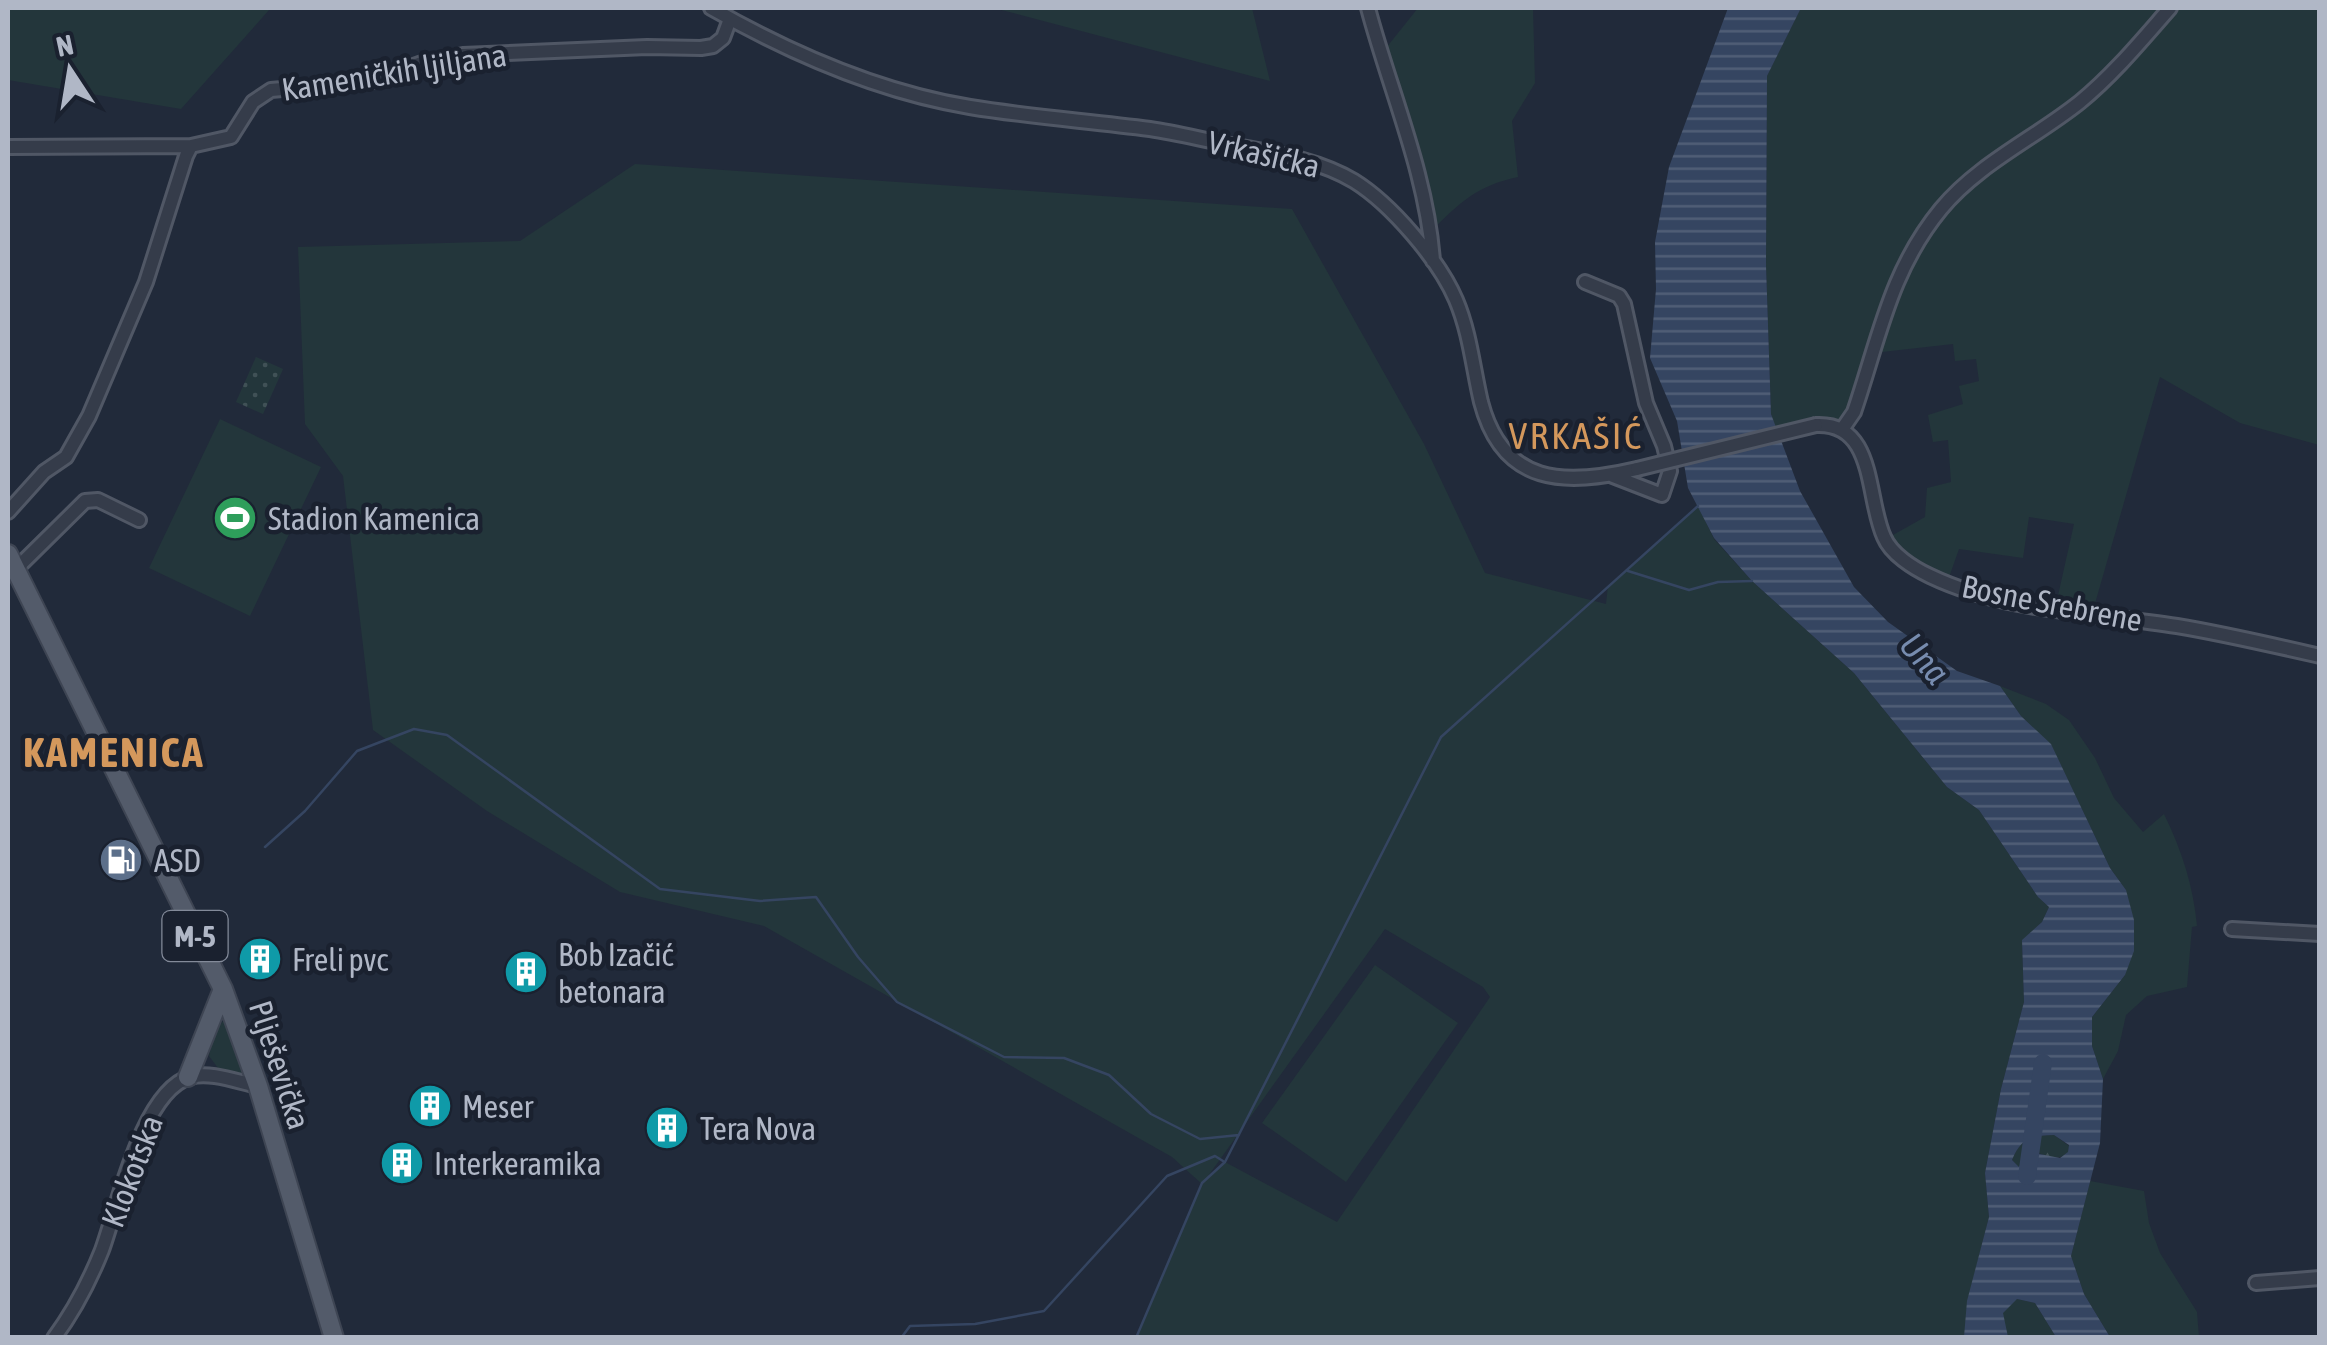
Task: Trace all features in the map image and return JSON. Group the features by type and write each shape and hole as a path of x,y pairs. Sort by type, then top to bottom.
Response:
{"main road":[{"name":"Plješevička","path":"11,562 223,989 258,1086 334,1338"},
{"path":"188,1077 223,989"}],"street":[{"name":"Vrkašićka","path":"711,8 875,84 939,102 1154,130 1288,156 1338,172 1376,196 1434,262 1456,299 1483,408 1505,452 1521,467 1544,477 1612,475 1816,425 1842,428"},
{"path":"1368,8 1412,152 1431,231 1434,262"},
{"path":"1842,428 1854,412 1899,273 1942,208 1985,168 2032,138 2098,86 2170,8"},
{"name":"Kameničkih ljiljana","path":"8,147 192,146 231,137 253,102 270,90 372,80 463,55 701,48 713,46 722,38 730,20"},
{"path":"8,512 44,472 59,464 72,449 122,344 192,146"},
{"path":"1586,282 1619,296 1624,304 1646,403 1670,471 1662,495 1612,475"},
{"name":"Bosne Srebrene","path":"1842,428 1852,435 1862,456 1884,540 1904,560 1928,575 1956,588 2017,603 2177,626 2320,656"},
{"path":"11,562 85,501 98,500 140,520"},
{"path":"2232,930 2320,934"},
{"path":"188,1077 206,1076 258,1086"},
{"name":"Klokotska","path":"54,1338 90,1277 151,1112 160,1099 188,1077"},
{"path":"2256,1283 2320,1278"}],"green space":[{"path":"8,8 276,8 269,10 181,109 8,80"},
{"path":"994,8 1252,8 1270,81"},
{"path":"1418,8 1533,8 1535,83 1512,121 1518,177 1470,196 1431,231 1382,53"},
{"path":"1801,8 2319,8 2319,445 2240,423 2160,377 2092,614 2055,609 2074,524 2029,517 2023,558 1959,549 1947,583 1884,540 1925,517 1927,488 1951,482 1948,440 1933,442 1928,415 1963,404 1959,386 1979,381 1976,359 1955,361 1953,344 1873,353 1843,428 1776,436 1771,414 1766,265 1767,76"},
{"path":"635,164 1292,209 1424,444 1485,573 1606,604 1608,586 1698,506 1714,539 1752,581 1854,673 1947,787 1979,810 2038,897 2049,907 2042,922 2022,941 2024,1002 2001,1089 1985,1173 1989,1217 1968,1300 2008,1305 2017,1299 2035,1303 2056,1337 1136,1337 1202,1184 1172,1157 764,926 620,892 487,811 373,730 343,476 305,424 298,247 520,241","holes":["1385,929 1483,987 1490,997 1337,1222 1225,1162 1206,1179"]},
{"path":"256,357 283,369 263,414 236,402"},
{"name":"Stadion Kamenica","path":"220,419 321,467 250,616 149,568"},
{"path":"2000,686 2046,704 2069,720 2095,758 2114,798 2143,832 2164,814 2190,882 2197,926 2192,927 2187,987 2147,996 2126,1015 2118,1051 2103,1079 2092,1046 2092,1017 2125,975 2126,890 2110,868 2051,745 2021,716"},
{"path":"1375,965 1458,1023 1346,1182 1262,1123"},
{"path":"225,1018 248,1081 221,1072 209,1056 214,1034"},
{"path":"2054,1135 2069,1146 2068,1153 2054,1158 2039,1153 2027,1157 2019,1168 2012,1160 2028,1140"},
{"path":"2090,1181 2144,1191 2149,1223 2160,1253 2197,1312 2199,1337 2110,1337 2084,1294 2071,1256"}],"water":[{"path":"1728,8 1801,8 1767,76 1766,265 1771,414 1800,491 1854,587 1888,622 1957,671 2000,686 2021,716 2051,744 2110,868 2126,890 2134,920 2134,951 2125,975 2092,1017 2092,1046 2103,1079 2100,1143 2071,1256 2084,1294 2110,1337 2056,1337 2035,1303 2017,1299 2003,1313 2008,1337 1964,1337 1967,1301 1989,1217 1985,1173 2001,1089 2024,1002 2022,940 2042,922 2049,907 2038,897 1979,810 1947,787 1854,673 1752,581 1714,538 1688,488 1677,421 1650,358 1656,289 1655,242 1669,167","holes":["2054,1135 2069,1145 2068,1152 2060,1158 2029,1152 2019,1167 2012,1160 2019,1147 2033,1138"]}],"waterway":[{"path":"1136,1338 1202,1183 1225,1162 1441,737 1698,506"},
{"path":"1628,571 1689,590 1718,582 1752,581"},
{"path":"265,847 305,811 357,751 414,729 447,735 660,889 760,901 816,897 858,957 897,1002 1004,1057 1064,1058 1109,1075 1151,1114 1200,1139 1239,1135"},
{"name":"Una","path":"2027,1176 2043,1063"},
{"path":"901,1338 910,1326 975,1324 1044,1311 1167,1176 1215,1156 1223,1161"}],"place":[{"name":"Stadion Kamenica","path":"235,518"},
{"name":"ASD","path":"121,860"},
{"name":"Freli pvc","path":"260,959"},
{"name":"Bob Izačić betonara","path":"526,972"},
{"name":"Meser","path":"430,1106"},
{"name":"Tera Nova","path":"667,1128"},
{"name":"Interkeramika","path":"402,1163"}],"district":[{"name":"VRKAŠIĆ","path":"1576,435"},
{"name":"KAMENICA","path":"114,752"}]}
